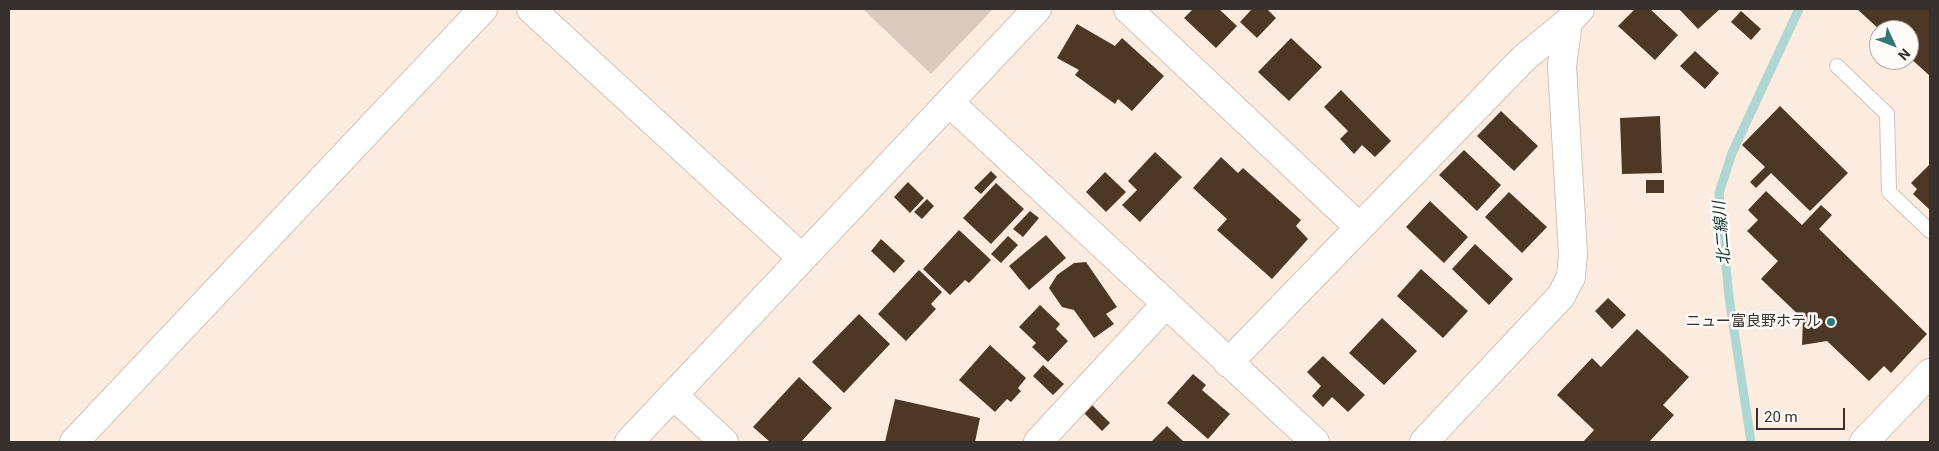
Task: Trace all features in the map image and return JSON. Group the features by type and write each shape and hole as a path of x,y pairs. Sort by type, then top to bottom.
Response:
{"street":[{"path":"74,442 483,9"},
{"path":"531,9 802,258"},
{"path":"629,442 1037,9"},
{"path":"1128,9 1359,227"},
{"path":"1228,363 1524,58 1574,15"},
{"path":"1424,442 1561,296 1571,277 1573,254 1562,66 1574,15"},
{"path":"950,103 1315,442"},
{"path":"1038,442 1166,304"},
{"path":"1864,442 1930,372"},
{"path":"673,395 724,442"}],"lane":[{"path":"1837,66 1887,114 1889,192 1930,231"}],"shaded area":[{"path":"863,9 993,9 931,74"}],"building":[{"path":"1193,9 1219,9 1237,26 1216,48 1184,18"},
{"path":"1252,9 1267,9 1276,18 1257,38 1240,22"},
{"path":"1635,9 1650,9 1678,35 1655,60 1618,26"},
{"path":"1679,9 1720,9 1698,29"},
{"path":"1857,9 1930,9 1930,76 1919,66 1919,20 1869,20"},
{"path":"1741,11 1761,29 1751,40 1731,22"},
{"path":"1077,24 1115,46 1122,38 1164,76 1132,111 1118,99 1115,104 1075,75 1079,70 1057,58"},
{"path":"1291,38 1322,67 1289,101 1258,72"},
{"path":"1695,51 1719,73 1705,89 1680,66"},
{"path":"1341,90 1391,141 1375,157 1362,145 1354,154 1340,139 1348,131 1324,107"},
{"path":"1780,106 1848,173 1810,211 1771,173 1756,188 1750,182 1765,167 1742,145"},
{"path":"1501,111 1538,146 1514,171 1477,136"},
{"path":"1660,116 1662,173 1622,174 1620,118"},
{"path":"1464,150 1501,185 1477,211 1439,175"},
{"path":"1155,152 1182,177 1140,222 1122,205 1137,190 1128,181"},
{"path":"1221,157 1238,173 1243,168 1301,220 1296,226 1308,239 1272,279 1217,230 1227,219 1193,188"},
{"path":"1930,164 1930,210 1913,194 1917,189 1911,183"},
{"path":"991,171 997,177 981,194 974,188"},
{"path":"1105,172 1126,192 1106,212 1086,192"},
{"path":"1646,180 1664,180 1664,193 1646,193"},
{"path":"908,182 924,198 910,213 894,197"},
{"path":"996,183 1024,209 991,244 963,218"},
{"path":"1766,191 1802,225 1821,205 1832,215 1819,229 1927,334 1891,373 1884,366 1869,381 1827,341 1802,345 1803,319 1761,279 1778,261 1747,231 1758,220 1748,210"},
{"path":"1509,192 1547,227 1522,253 1485,217"},
{"path":"927,199 934,206 922,219 914,212"},
{"path":"1430,201 1468,237 1444,263 1406,227"},
{"path":"1030,211 1039,218 1023,237 1013,229"},
{"path":"959,230 991,260 969,283 965,280 950,295 923,269"},
{"path":"1046,235 1066,258 1029,290 1009,266"},
{"path":"1008,236 1018,245 1001,263 991,254"},
{"path":"881,239 905,261 894,273 871,251"},
{"path":"1475,244 1513,279 1489,305 1452,269"},
{"path":"1086,262 1117,307 1106,314 1114,324 1094,338 1074,310 1062,307 1049,288 1057,275 1074,263"},
{"path":"1421,269 1468,311 1443,338 1397,296"},
{"path":"919,270 942,292 931,304 936,309 906,341 878,314"},
{"path":"1608,298 1626,315 1612,329 1595,311"},
{"path":"1040,305 1060,324 1056,329 1068,341 1048,362 1032,347 1036,343 1019,327"},
{"path":"859,314 890,344 844,393 812,362"},
{"path":"1382,318 1417,351 1384,385 1349,353"},
{"path":"1637,329 1689,377 1663,405 1674,415 1649,442 1583,442 1594,430 1557,395 1592,358 1601,367"},
{"path":"990,345 1026,378 1018,388 1021,391 1011,402 1007,399 995,412 959,380"},
{"path":"1323,356 1365,395 1348,412 1332,397 1323,407 1312,396 1321,386 1307,372"},
{"path":"1043,365 1064,384 1053,395 1033,376"},
{"path":"1193,374 1206,385 1202,390 1230,414 1208,439 1167,403"},
{"path":"799,377 832,408 801,442 770,442 753,427"},
{"path":"895,399 980,418 975,442 885,442"},
{"path":"1092,405 1110,423 1102,431 1084,413"},
{"path":"1167,426 1184,442 1151,442"}],"waterway":[{"name":"北二線川","path":"1751,442 1729,297 1719,193 1732,153 1799,9"}],"place":[{"name":"ニュー富良野ホテル","path":"1831,322"}]}
